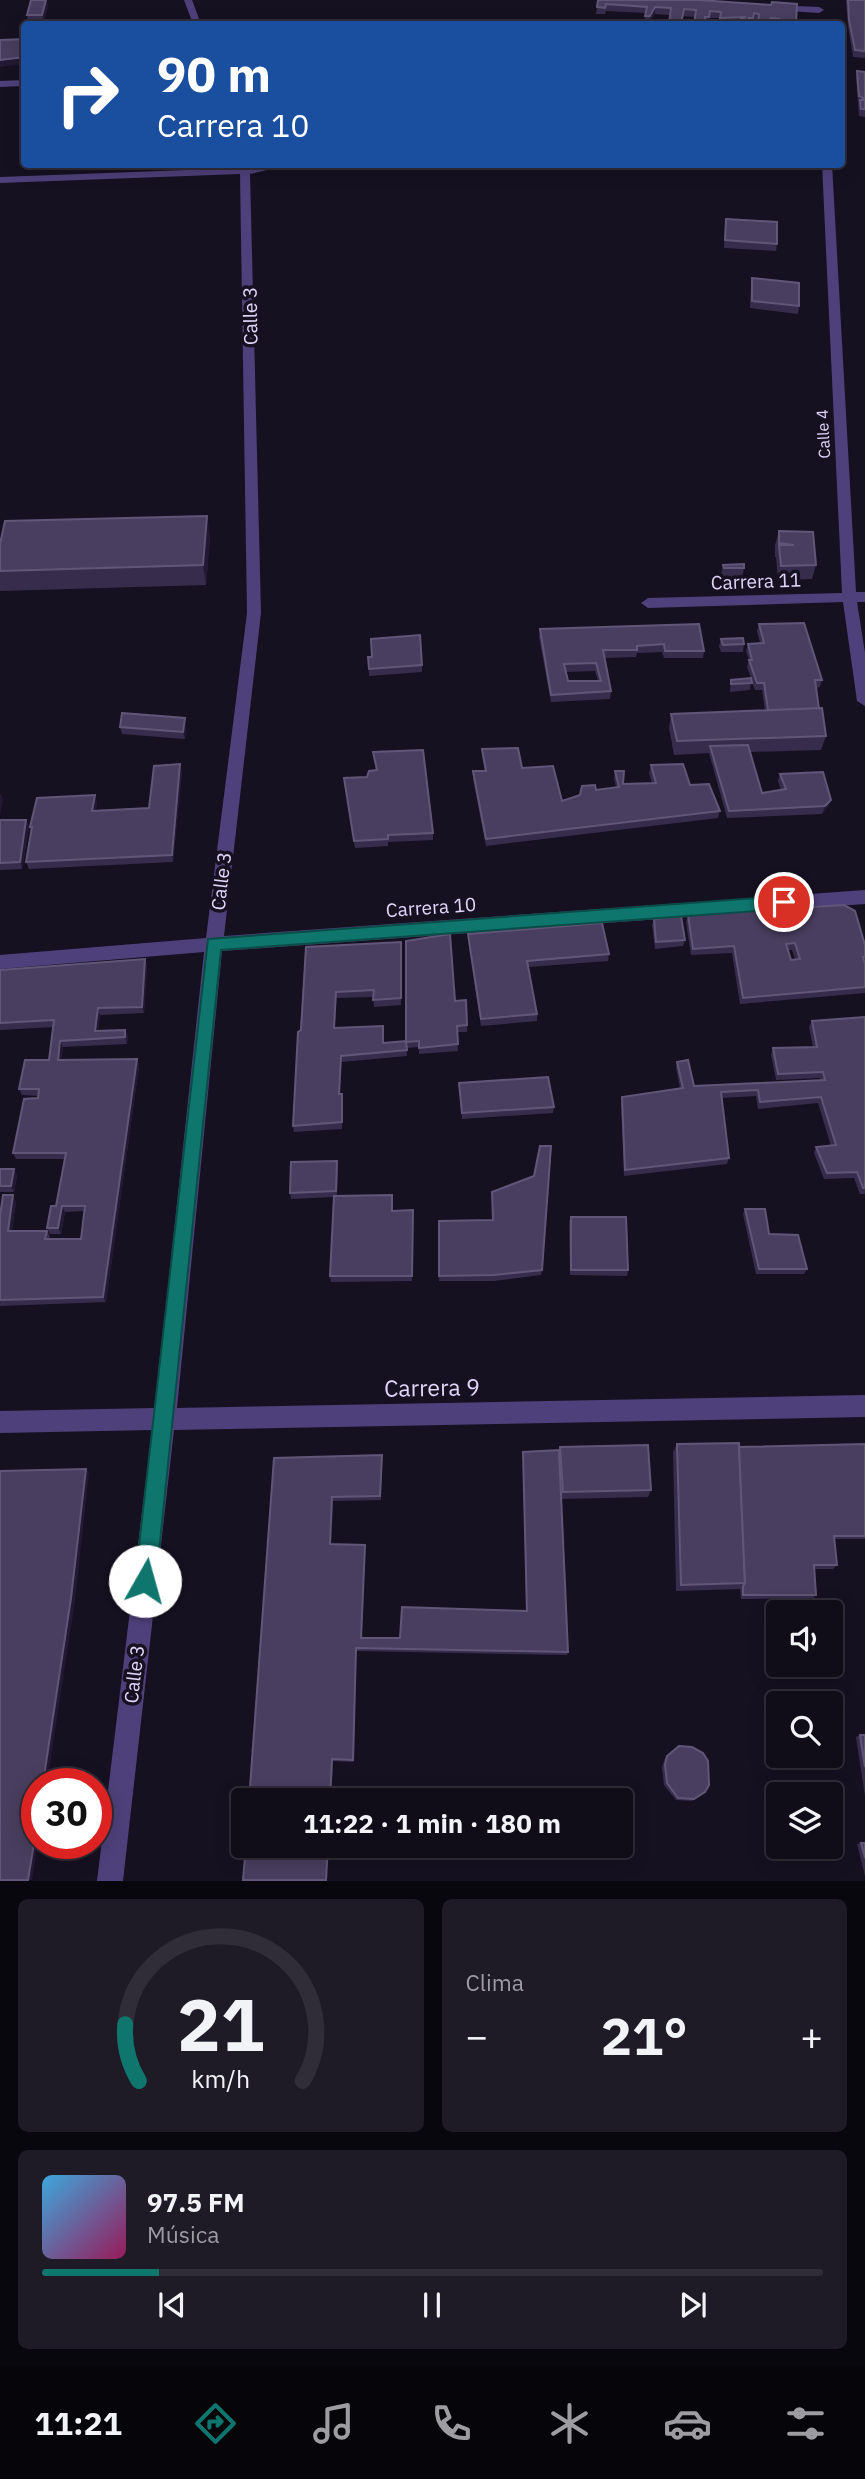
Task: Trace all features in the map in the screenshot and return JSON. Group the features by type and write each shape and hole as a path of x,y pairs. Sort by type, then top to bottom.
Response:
{"street":[{"path":"188,0 196,21"},
{"path":"767,6 819,5"},
{"path":"0,84 21,83"},
{"path":"0,180 246,168"},
{"name":"Calle 3","path":"110,1881 164,1417 214,944 254,614 246,168"},
{"name":"Calle 4","path":"827,168 849,597 865,701"},
{"name":"Carrera 11","path":"648,603 865,597"},
{"name":"Carrera 10","path":"0,962 865,897"},
{"name":"Carrera 9","path":"0,1422 865,1406"}],"building":[{"path":"31,0 46,0 42,15 27,15"},
{"path":"598,0 797,4 796,21 771,18 770,21 758,21 759,14 754,13 748,21 741,21 746,17 720,18 721,12 710,11 705,21 694,21 696,10 684,9 682,21 669,21 671,8 655,7 650,16 645,16 647,7 606,4 605,8 597,7"},
{"path":"848,0 865,0 865,51 855,50"},
{"path":"21,39 21,57 0,60 0,40"},
{"path":"857,71 865,72 865,99 859,96"},
{"path":"860,100 865,100 865,109 861,109"},
{"path":"726,219 777,222 777,244 725,240"},
{"path":"752,278 799,283 799,306 752,301"},
{"path":"207,516 203,565 0,571 0,544 5,521"},
{"path":"779,531 813,532 816,565 781,566 779,545 794,545 779,543"},
{"path":"744,564 744,568 724,568 723,565"},
{"path":"804,623 822,680 815,680 819,709 768,710 764,683 757,683 749,660 752,660 748,644 764,643 759,624"},
{"path":"699,624 704,651 665,651 664,644 637,646 637,650 603,650 611,691 551,695 540,629","holes":["596,663 601,681 568,681 564,664"]},
{"path":"420,635 422,665 369,669 368,657 372,657 371,639"},
{"path":"743,638 744,644 723,645 721,639"},
{"path":"751,678 752,683 731,684 731,680"},
{"path":"822,708 826,736 677,741 671,714"},
{"path":"122,713 185,718 183,732 120,727"},
{"path":"748,745 762,793 786,789 780,774 823,772 831,800 825,806 729,811 710,746"},
{"path":"518,748 522,768 553,766 562,801 580,795 582,786 595,785 596,790 619,787 615,771 624,771 623,784 656,783 651,765 683,764 690,785 709,784 720,811 486,839 473,771 486,771 482,749"},
{"path":"423,750 433,833 388,835 388,839 354,841 344,778 367,777 369,771 377,770 373,752"},
{"path":"180,764 172,855 26,862 37,798 95,795 92,811 149,808 154,766"},
{"path":"0,820 26,820 20,862 0,863"},
{"path":"844,905 855,911 865,945 865,987 743,998 734,946 693,949 688,915","holes":["795,943 800,959 791,960 786,944"]},
{"path":"681,916 685,940 656,942 654,919"},
{"path":"602,923 609,954 527,961 537,1014 481,1019 468,934"},
{"path":"450,934 455,1001 466,1000 467,1025 457,1026 458,1044 419,1048 419,1041 406,1042 406,941"},
{"path":"401,942 401,998 373,1000 374,990 336,992 334,1028 383,1026 383,1043 406,1041 407,1050 341,1056 339,1094 342,1094 342,1122 293,1126 306,947"},
{"path":"145,959 142,1007 98,1008 95,1031 125,1030 125,1037 60,1041 58,1060 137,1059 103,1297 0,1300 0,1216 3,1195 13,1195 8,1231 47,1231 45,1239 81,1239 85,1206 62,1206 58,1228 47,1228 51,1206 56,1206 66,1153 13,1153 24,1099 38,1098 39,1089 19,1089 25,1060 49,1060 54,1020 0,1023 0,970"},
{"path":"865,1017 865,1188 857,1172 827,1173 816,1147 836,1145 821,1097 760,1102 758,1090 721,1092 729,1158 625,1170 622,1097 683,1088 677,1062 688,1060 694,1086 825,1080 823,1072 778,1074 773,1048 817,1047 812,1021"},
{"path":"548,1077 554,1107 462,1113 459,1083"},
{"path":"540,1146 551,1146 542,1270 494,1275 439,1276 439,1221 493,1220 492,1192 534,1176"},
{"path":"337,1161 336,1191 290,1193 291,1162"},
{"path":"0,1169 14,1169 11,1186 0,1186"},
{"path":"392,1195 392,1211 413,1210 412,1276 330,1276 334,1196"},
{"path":"745,1209 765,1209 769,1234 798,1235 807,1269 759,1269"},
{"path":"571,1217 626,1217 628,1270 571,1270"},
{"path":"739,1443 745,1583 681,1585 677,1444"},
{"path":"865,1444 865,1536 834,1536 837,1565 814,1565 816,1595 743,1595 745,1583 739,1447"},
{"path":"648,1445 651,1490 563,1492 560,1447"},
{"path":"559,1450 568,1652 356,1648 353,1760 332,1759 331,1788 250,1788 274,1458 382,1455 380,1496 332,1497 330,1544 365,1545 361,1638 400,1638 402,1607 527,1611 523,1452"},
{"path":"86,1469 71,1598 45,1768 21,1768 21,1859 31,1859 28,1880 0,1880 0,1471"},
{"path":"860,1735 865,1735 865,1767"},
{"path":"679,1746 692,1747 703,1753 708,1761 709,1785 705,1792 694,1799 678,1798 667,1783 667,1756"},
{"path":"245,1858 327,1858 326,1880 243,1880"}],"route":[{"path":"145,1581 214,944 784,902"}]}
